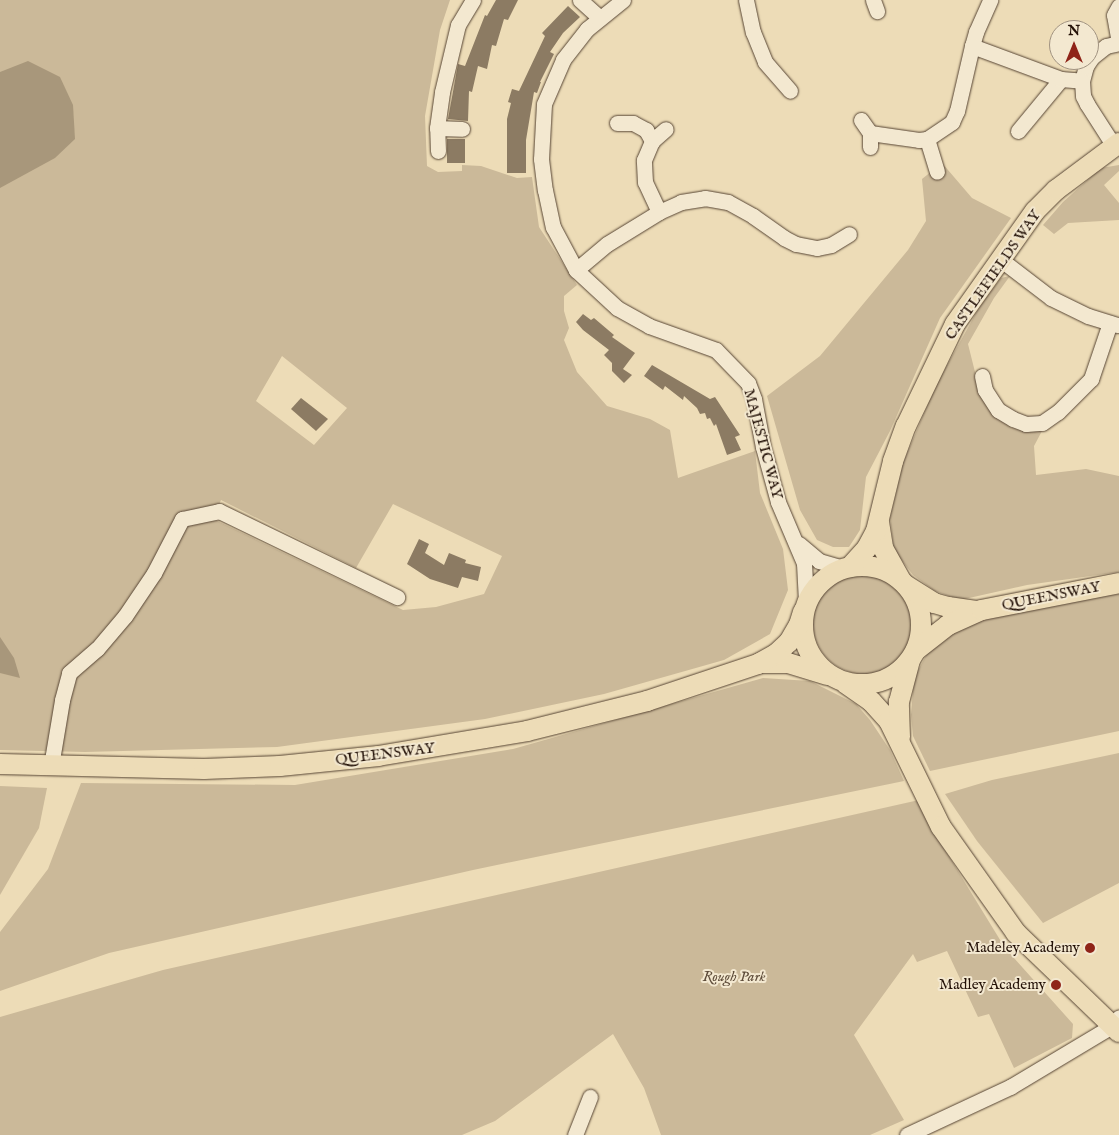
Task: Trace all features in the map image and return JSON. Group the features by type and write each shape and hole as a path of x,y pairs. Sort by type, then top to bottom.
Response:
{"main road":[{"name":"CASTLEFIELDS WAY","path":"847,567 867,548 879,522 888,476 906,426 955,324 1035,211 1056,190 1116,144"},
{"name":"CASTLEFIELDS WAY","path":"879,522 883,548 904,584"},
{"path":"902,746 899,731 899,702 921,634 921,617 916,600 904,584 886,571 869,566 847,567 828,575 815,587 805,607 802,630 806,648 816,663 881,710 902,746 922,792 941,827 1016,933 1117,1025"},
{"name":"QUEENSWAY","path":"913,655 948,625 982,610 1119,583"},
{"name":"QUEENSWAY","path":"904,584 922,597 948,607 982,610"},
{"name":"QUEENSWAY","path":"758,664 789,642 799,625 805,607"},
{"path":"837,679 863,685 881,682 897,673 913,655"},
{"name":"QUEENSWAY","path":"0,764 144,769 280,766 378,756 454,745 527,731 647,701 758,664 788,663 837,679"}],"street":[{"path":"438,151 437,128 442,92 458,25 473,0"},
{"path":"580,0 600,18"},
{"name":"MAJESTIC WAY","path":"623,0 587,29 563,60 544,104 541,159 553,227 576,270 599,293 625,312 649,326 716,350 748,383 754,399 763,448 778,502 794,537 806,572 805,607"},
{"path":"746,0 753,32 765,62 790,91"},
{"path":"861,120 870,140 927,139 952,122 957,110 976,32 990,0"},
{"path":"1116,144 1087,104 1083,96 1082,80 1092,57 1106,46 1119,43 1114,15 1119,6"},
{"path":"972,46 1061,79 1082,80"},
{"path":"1018,131 1061,79"},
{"path":"617,123 633,123 646,130 652,141"},
{"path":"437,128 462,129"},
{"path":"660,212 645,182 644,160 652,141 666,129"},
{"path":"927,139 937,172"},
{"path":"576,270 607,244 660,212 681,202 705,198 728,202 796,244 817,248 832,245 849,234"},
{"path":"982,376 985,390 994,404 1013,419 1026,424 1042,423 1058,412 1091,379 1114,324 1088,316 1051,298 1000,259"},
{"path":"52,766 62,700 69,673 96,649 125,616 154,572 182,519 219,511 397,597"},
{"name":"MAJESTIC WAY","path":"794,537 812,557 847,567"},
{"path":"907,1135 1010,1087 1117,1025"},
{"path":"575,1135 590,1098"}],"green space":[{"path":"0,0 450,0 440,30 425,116 427,166 438,172 462,171 462,165 481,166 517,178 532,177 539,227 577,285 564,296 564,311 569,328 564,340 577,372 607,406 650,419 670,430 678,478 755,451 760,493 783,549 788,590 770,634 724,660 604,694 485,719 277,747 85,752 0,750","holes":["282,356 347,408 314,445 256,401","221,500 356,568 393,504 502,556 484,594 436,607 403,610 213,519"]},
{"path":"942,163 972,198 1011,218 940,318 890,431 866,477 860,530 849,547 833,547 817,540 800,510 767,396 820,356 908,250 926,221 922,179"},
{"path":"1119,165 1119,171 1104,185 1119,203 1119,220 1068,223 1054,234 1043,225 1063,202 1101,168"},
{"path":"1010,276 994,298 968,344 978,384 997,417 1012,428 1042,431 1034,446 1036,475 1086,469 1119,476 1119,572 1027,585 960,600 935,591 913,575 894,550 890,518 903,463 936,385 980,306 1001,278"},
{"path":"864,572 883,576 900,587 911,604 915,623 911,642 900,659 883,670 864,674 845,670 828,659 817,642 813,623 817,604 828,587 845,576"},
{"path":"1119,594 1119,731 930,771 913,736 911,715 914,678 929,650 966,623 1092,597"},
{"path":"763,678 810,681 856,704 870,720 890,750 904,781 473,870 109,953 0,991 0,932 48,869 81,783 295,785 513,749"},
{"path":"1119,753 1119,883 1043,923 977,841 945,794 992,780"},
{"path":"0,786 47,788 39,828 0,895"},
{"name":"Rough Park","path":"919,800 928,822 1005,948 1073,1024 1072,1038 1014,1068 989,1014 978,1017 947,951 917,962 913,954 854,1035 904,1120 870,1135 661,1135 644,1088 613,1034 495,1121 462,1135 0,1135 0,1017 163,970"}],"shaded area":[{"path":"28,61 60,77 73,105 75,139 55,158 0,188 0,72"},
{"path":"0,637 14,658 20,678 0,673"}],"building":[{"path":"496,0 518,0 508,20 504,19 496,46 492,45 487,69 478,66 472,92 469,91 468,121 448,119 458,64 465,66 485,15 487,16"},
{"path":"568,6 580,17 563,33 550,52 554,54 540,82 537,93 534,92 526,140 526,173 507,173 507,119 511,103 508,102 512,89 519,91 545,36 542,33"},
{"path":"447,139 465,139 465,163 447,163"},
{"path":"583,314 591,320 594,318 614,335 612,337 635,353 623,369 632,375 624,383 612,371 612,363 604,355 609,350 583,330 576,322"},
{"path":"652,365 710,399 715,397 740,435 735,437 741,450 727,455 716,424 714,426 710,418 707,419 705,413 700,414 697,408 684,396 683,400 665,386 663,390 644,376"},
{"path":"301,398 328,419 316,431 291,409"},
{"path":"419,539 429,544 425,553 444,565 449,553 466,560 465,563 481,567 478,581 462,577 458,588 430,579 407,564"}],"place":[{"name":"Madeley Academy","path":"1090,948"},
{"name":"Madley Academy","path":"1056,985"}]}
